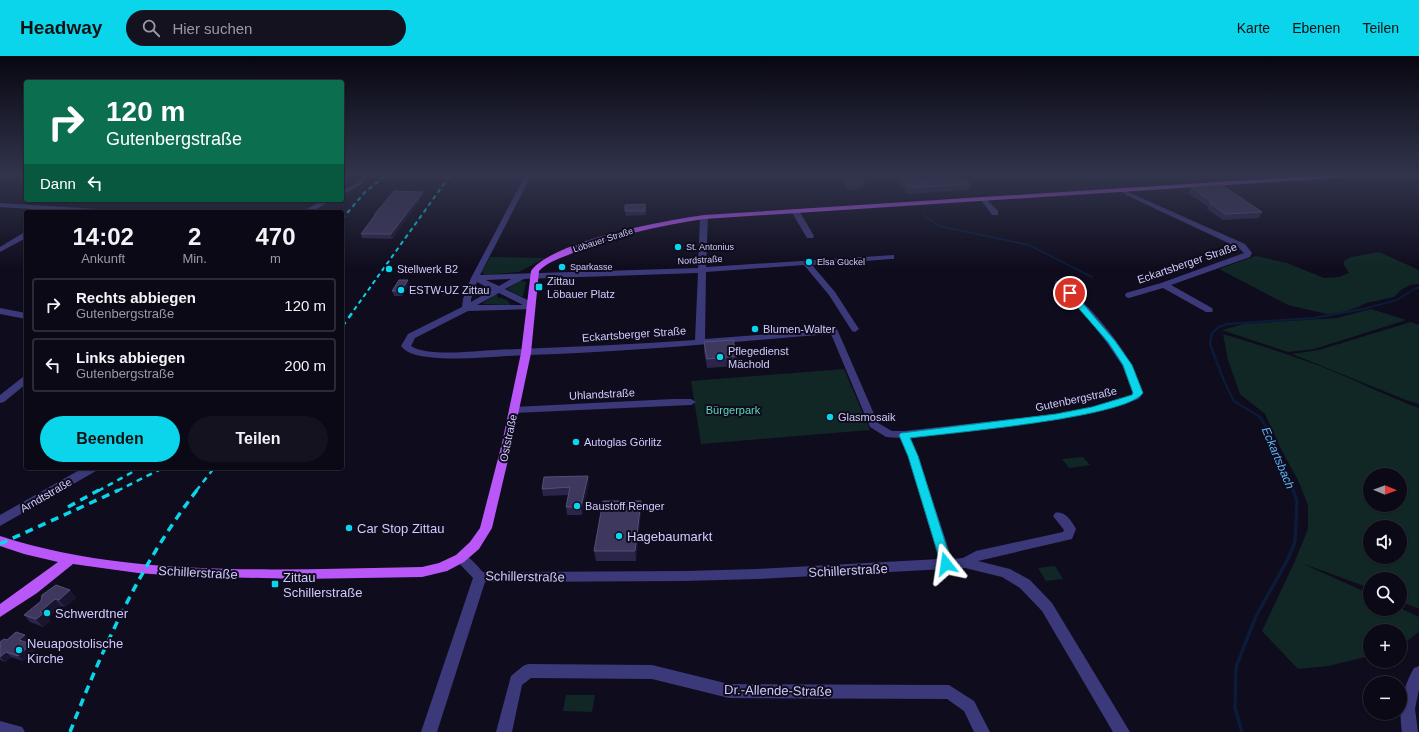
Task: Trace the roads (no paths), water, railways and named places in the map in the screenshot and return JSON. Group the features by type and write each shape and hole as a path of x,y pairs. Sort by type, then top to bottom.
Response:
{"main road":[{"name":"Löbauer Straße","path":"534,276 537,268 584,245 645,227 704,217 880,206"},
{"name":"Oststraße","path":"461,559 481,538 490,518 526,353 534,276"},
{"name":"Schillerstraße","path":"0,541 71,559 172,572 249,574 422,572 443,568 461,559"},
{"path":"0,611 71,559"}],"street":[{"path":"7,206 68,210"},
{"path":"466,308 467,299 476,278 513,206"},
{"path":"989,206 995,213"},
{"name":"Eckartsberger Straße","path":"1129,295 1164,285 1247,255 1248,253 1242,246 1153,206"},
{"path":"795,211 810,236"},
{"path":"700,341 704,217"},
{"path":"0,250 24,236"},
{"name":"Nordstraße","path":"534,276 702,270 891,257"},
{"path":"806,263 832,294 855,328"},
{"path":"476,278 534,276"},
{"path":"466,308 521,277"},
{"path":"476,278 531,306"},
{"name":"Gutenbergstraße","path":"904,435 1056,417 1093,410 1135,397 1138,393 1127,365 1111,341 1081,304 1059,282"},
{"path":"1164,285 1209,310"},
{"path":"466,308 531,306"},
{"name":"Eckartsberger Straße","path":"466,308 411,336 406,346 408,349 418,353 436,355 526,353 834,331 874,425 878,429 890,434 904,435"},
{"path":"0,311 24,316"},
{"path":"0,400 24,381"},
{"name":"Uhlandstraße","path":"514,410 691,402"},
{"path":"904,435 913,456 946,564"},
{"name":"Arndtstraße","path":"0,521 89,470"},
{"name":"Schillerstraße","path":"965,562 976,556 1007,548 1068,536 1070,529 1059,516"},
{"name":"Schillerstraße","path":"461,559 480,577 685,576 787,573 965,562 1005,573 1025,584 1037,595 1047,607 1122,732"},
{"path":"430,732 480,577"},
{"name":"Dr.-Allende-Straße","path":"504,732 516,681 528,671 652,672 729,691 949,692 969,706 982,732"},
{"path":"1410,732 1408,723 1408,700 1412,684 1419,673"},
{"path":"0,728 17,732"}],"waterway":[{"path":"924,215 939,226 1029,245 1092,277"},
{"name":"Eckartsbach","path":"1362,309 1397,300 1416,288 1419,288"},
{"name":"Eckartsbach","path":"1293,491 1272,437 1260,417 1234,401 1224,381 1210,344 1212,333 1219,327 1227,324 1314,318 1362,309"},
{"name":"Eckartsbach","path":"1242,732 1235,708 1236,667 1256,616 1288,559 1295,542 1297,501 1293,490"}],"railway":[{"path":"344,217 353,206"},
{"path":"354,310 428,206"},
{"path":"344,324 355,309"},
{"path":"98,491 136,470"},
{"path":"119,490 159,470"},
{"path":"196,491 212,470"},
{"path":"68,507 99,490"},
{"path":"0,544 119,490"},
{"path":"70,732 96,669 125,606 158,547 197,490"}],"place":[{"name":"St. Antonius","path":"678,247"},
{"name":"Elsa Gückel","path":"809,262"},
{"name":"Sparkasse","path":"562,267"},
{"name":"Stellwerk B2","path":"389,269"},
{"name":"Zittau Löbauer Platz","path":"539,287"},
{"name":"ESTW-UZ Zittau","path":"401,290"},
{"name":"Blumen-Walter","path":"755,329"},
{"name":"Pflegedienst Mächold","path":"720,357"},
{"name":"Glasmosaik","path":"830,417"},
{"name":"Autoglas Görlitz","path":"576,442"},
{"name":"Baustoff Renger","path":"577,506"},
{"name":"Car Stop Zittau","path":"349,528"},
{"name":"Hagebaumarkt","path":"619,536"},
{"name":"Zittau Schillerstraße","path":"275,584"},
{"name":"Schwerdtner","path":"47,613"},
{"name":"Neuapostolische Kirche","path":"19,650"}],"park label":[{"name":"Bürgerpark","path":"733,410"}]}
